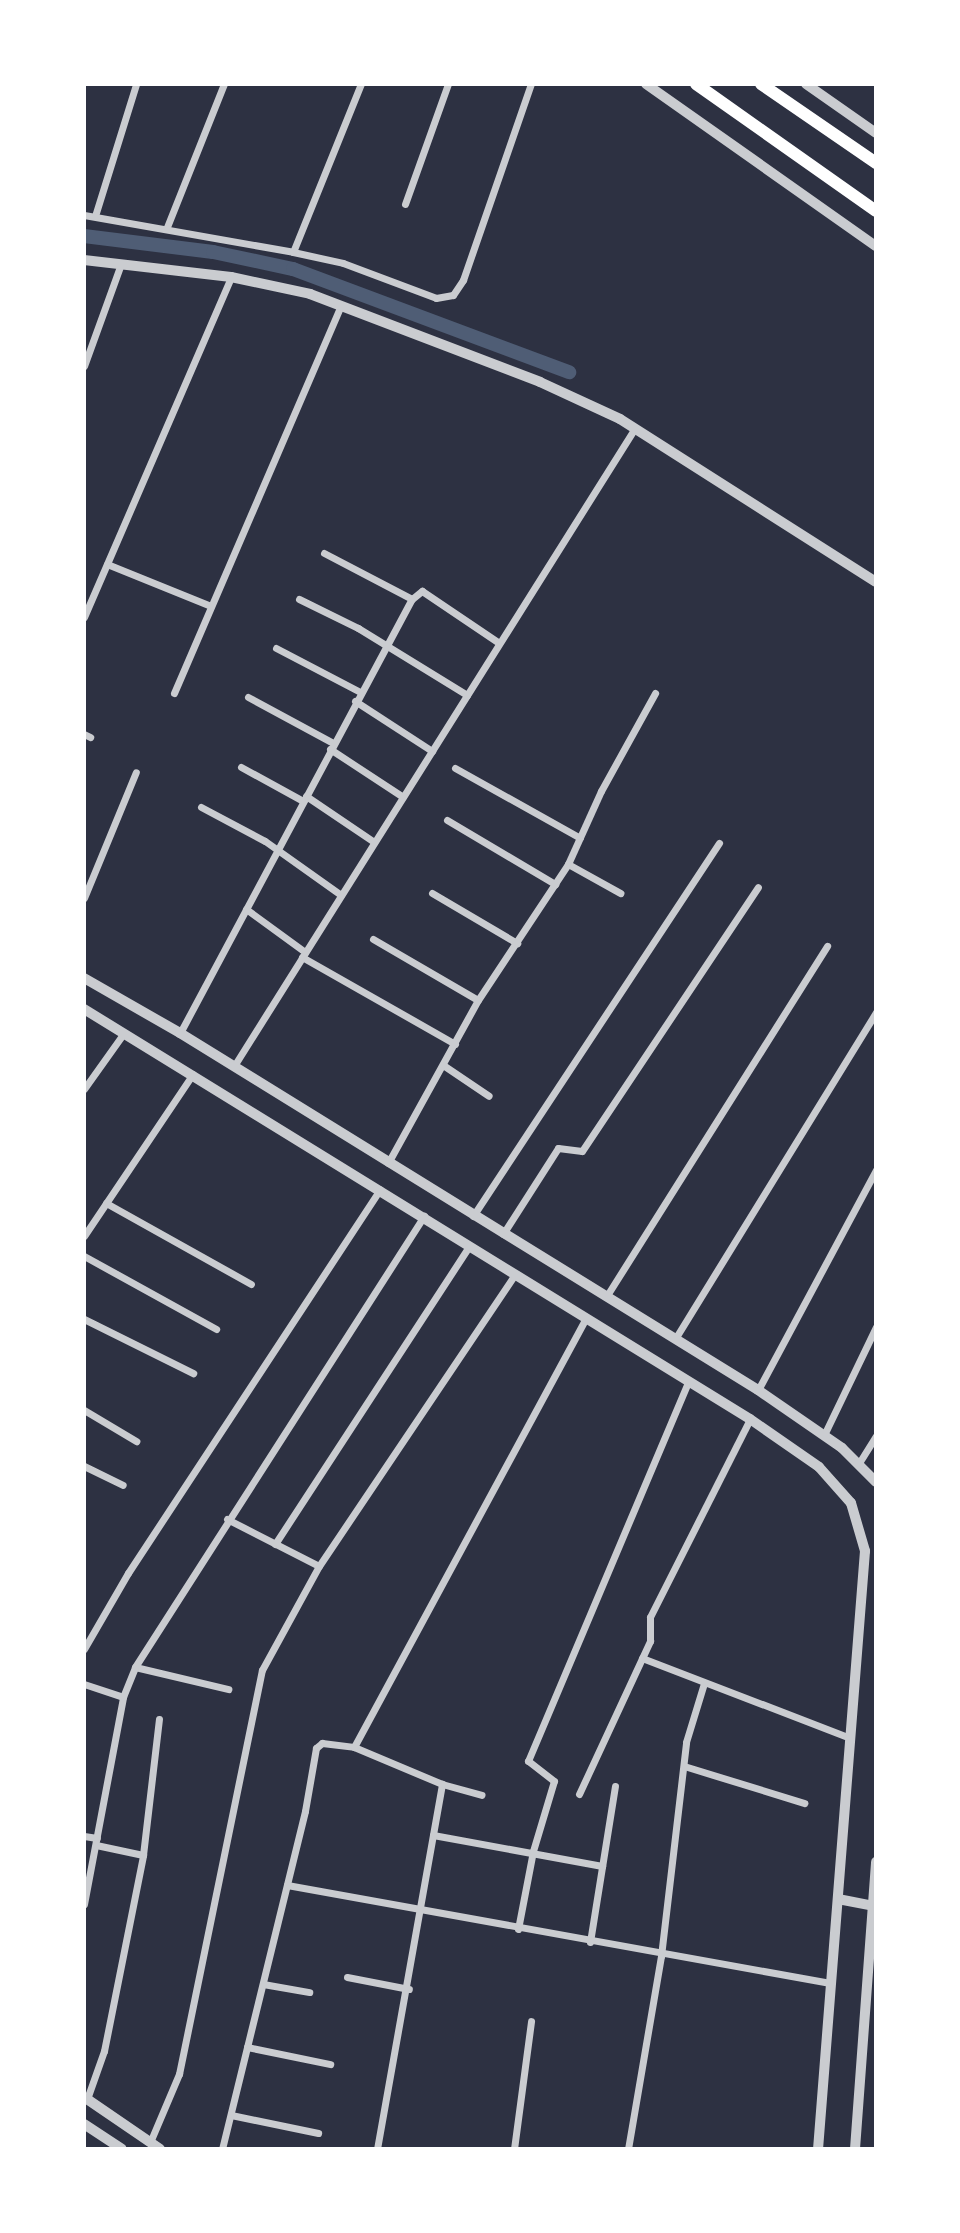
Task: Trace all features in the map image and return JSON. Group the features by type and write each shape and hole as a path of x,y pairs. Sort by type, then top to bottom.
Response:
{"main road":[{"path":"696,84 876,211"},
{"path":"761,84 875,161"}],"street":[{"path":"95,216 136,84"},
{"path":"167,227 224,84"},
{"path":"293,251 361,84"},
{"path":"405,204 448,84"},
{"path":"84,215 167,227 293,251 343,263 436,298 453,295 463,280 531,84"},
{"path":"646,84 876,246"},
{"path":"806,84 876,133"},
{"path":"84,260 231,277 341,305 540,382 635,428 876,582"},
{"path":"84,366 121,264"},
{"path":"84,617 231,277"},
{"path":"174,693 341,305"},
{"path":"234,1066 635,428"},
{"path":"324,553 412,599"},
{"path":"107,564 211,606"},
{"path":"180,1033 385,644 412,599 422,591 499,643"},
{"path":"299,599 385,644 467,695"},
{"path":"276,648 360,692"},
{"path":"388,1163 478,1000 568,864 655,693"},
{"path":"248,697 332,746 403,797"},
{"path":"355,701 432,751"},
{"path":"241,767 304,798 374,842"},
{"path":"455,768 580,838"},
{"path":"84,898 136,772"},
{"path":"201,807 276,851 341,895"},
{"path":"447,820 555,884"},
{"path":"473,1216 719,843"},
{"path":"568,864 621,893"},
{"path":"503,1234 558,1148 582,1151 758,887"},
{"path":"432,893 517,943"},
{"path":"246,909 304,954 455,1044"},
{"path":"373,939 478,1000"},
{"path":"606,1297 827,946"},
{"path":"84,978 234,1066 758,1390 824,1435 859,1463 876,1482"},
{"path":"84,1009 193,1073 424,1216 514,1276 750,1419 819,1467 851,1503 861,1526 865,1551 818,2149"},
{"path":"675,1339 876,1013"},
{"path":"84,1089 124,1032"},
{"path":"443,1065 489,1096"},
{"path":"84,1236 193,1073"},
{"path":"758,1390 876,1170"},
{"path":"84,1649 128,1573 380,1189"},
{"path":"106,1203 251,1284"},
{"path":"84,1904 123,1697 135,1667 424,1216"},
{"path":"275,1544 468,1246"},
{"path":"84,1255 216,1329"},
{"path":"151,2140 179,2074 262,1670 319,1566 514,1276"},
{"path":"84,1319 192,1373"},
{"path":"354,1747 584,1319"},
{"path":"824,1435 876,1327"},
{"path":"518,1929 533,1851 554,1782 528,1761 688,1383"},
{"path":"84,1410 136,1441"},
{"path":"579,1794 650,1641 650,1616 750,1419"},
{"path":"859,1463 876,1436"},
{"path":"84,1466 123,1485"},
{"path":"228,1519 319,1566"},
{"path":"642,1658 850,1738"},
{"path":"135,1667 228,1689"},
{"path":"628,2149 661,1956 686,1742 704,1683"},
{"path":"84,1684 123,1697"},
{"path":"159,1719 143,1855 104,2051 86,2098 151,2140 160,2149"},
{"path":"222,2149 287,1885 316,1748 322,1743 354,1747 442,1784 482,1795"},
{"path":"684,1766 804,1803"},
{"path":"377,2149 409,1989 442,1784"},
{"path":"590,1942 615,1786"},
{"path":"433,1835 533,1851 602,1866"},
{"path":"84,1836 143,1855"},
{"path":"855,2149 876,1862"},
{"path":"287,1885 661,1956 830,1983"},
{"path":"838,1899 874,1903"},
{"path":"347,1977 409,1989"},
{"path":"263,1984 309,1992"},
{"path":"514,2149 531,2021"},
{"path":"247,2047 330,2064"},
{"path":"231,2115 318,2133"},
{"path":"84,2124 122,2149"}],"waterway":[{"path":"84,236 213,252 293,269 569,372"}]}
